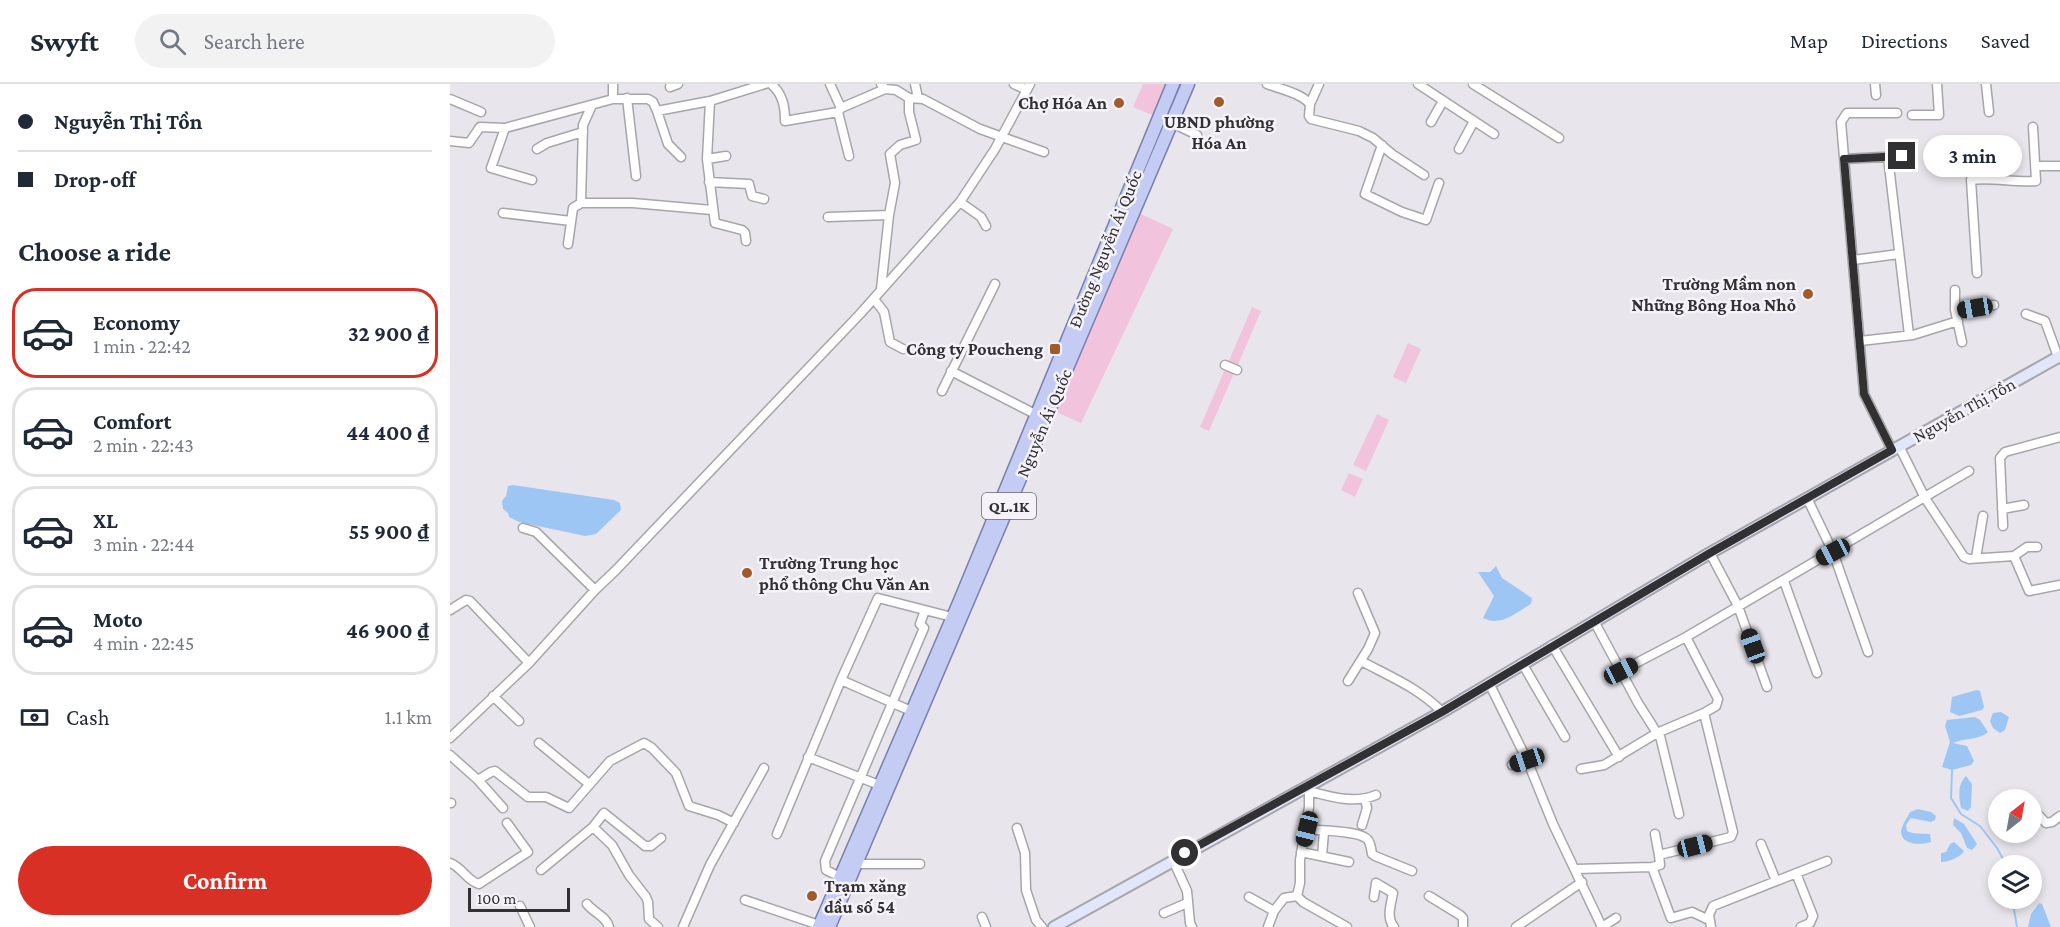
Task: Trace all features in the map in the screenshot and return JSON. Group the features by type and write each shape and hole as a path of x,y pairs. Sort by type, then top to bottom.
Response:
{"main road":[{"name":"Đường Nguyễn Ái Quốc","path":"1042,417 1173,84"},
{"name":"Nguyễn Ái Quốc","path":"837,896 840,877 879,785 1188,84"},
{"name":"Nguyễn Ái Quốc","path":"822,926 855,864 1042,417"}],"street":[{"path":"613,84 613,99"},
{"path":"657,111 710,101 765,84"},
{"path":"771,84 782,100 785,108 785,121 839,110 883,86 930,102 980,129 1044,152"},
{"path":"830,84 839,110 849,156"},
{"path":"881,290 895,183 890,154 900,145 916,140 909,112 915,84"},
{"path":"450,737 529,663 594,590 616,570 874,299 960,202 980,174 1028,87 1014,84"},
{"path":"1267,84 1300,97 1310,104"},
{"path":"1319,84 1310,104 1311,119 1359,131 1424,175"},
{"path":"1418,84 1494,134"},
{"path":"1473,84 1559,138"},
{"path":"1875,84 1876,96"},
{"path":"1912,115 1939,115 1937,84"},
{"path":"1986,84 1989,112"},
{"path":"627,98 636,176"},
{"path":"450,99 481,112"},
{"path":"450,141 469,143 480,128 505,128 613,99 648,99 653,102 657,111 668,144 681,157"},
{"path":"710,101 707,159 712,210 716,224 740,228 745,233 746,241"},
{"path":"1431,122 1443,101"},
{"path":"581,203 583,125 592,105"},
{"path":"1897,113 1845,114 1841,122 1864,394 1925,498 1964,556 1969,559 2014,556 2027,548 2037,547"},
{"path":"1459,148 1474,121"},
{"path":"1172,123 1197,135"},
{"path":"1977,273 1971,180 2036,181 2037,166 2033,127"},
{"path":"505,128 491,167 494,170 532,180"},
{"path":"537,149 547,143 583,132"},
{"path":"1382,146 1365,194 1402,212 1426,220 1439,183"},
{"path":"707,159 726,156"},
{"path":"1844,159 1902,156"},
{"path":"1888,157 1910,335"},
{"path":"2037,166 2060,166"},
{"path":"709,182 749,184 752,196 764,199"},
{"path":"960,202 981,217 986,226"},
{"path":"568,244 573,208 581,203 633,203 712,210"},
{"path":"503,213 571,222"},
{"path":"828,217 889,215"},
{"path":"1853,260 1899,254"},
{"path":"883,272 896,274"},
{"path":"942,391 994,284"},
{"path":"1955,290 1956,311 1962,342"},
{"path":"874,299 884,312 890,342 903,349"},
{"path":"1956,311 1994,305"},
{"path":"2026,314 2045,321 2059,357"},
{"path":"1860,341 1910,335 1958,321"},
{"name":"Nguyễn Thị Tồn","path":"1054,927 1173,860 1309,789 1710,553 2059,357"},
{"path":"1225,365 1237,369"},
{"path":"951,371 1042,417"},
{"path":"2003,526 2000,458 2005,452 2060,437"},
{"path":"1621,671 1784,581 1969,471"},
{"path":"1807,498 1833,552 1868,652"},
{"path":"2002,509 2024,505"},
{"path":"1976,558 1983,516"},
{"path":"523,528 536,532 594,590"},
{"path":"1710,553 1738,606 1767,687"},
{"path":"2014,556 2028,591 2060,585"},
{"path":"1784,581 1817,673"},
{"path":"1348,681 1374,637 1375,630 1358,593"},
{"path":"777,834 878,598 952,617"},
{"path":"450,610 466,600 470,601 529,663"},
{"path":"840,877 826,870 825,864 891,702 924,628 921,624 925,610"},
{"path":"1594,621 1658,732 1679,814"},
{"path":"1581,769 1604,765 1658,732 1716,706 1718,699 1686,637"},
{"path":"1552,645 1619,757"},
{"path":"1360,661 1428,698 1442,712"},
{"path":"1522,663 1565,737"},
{"path":"841,680 911,711"},
{"path":"1490,683 1602,927 1616,918"},
{"path":"493,696 519,721"},
{"path":"1659,855 1732,835 1704,713"},
{"path":"539,743 589,784"},
{"path":"478,780 495,771 528,797 546,797 567,808 571,807 610,761 644,743 652,748 676,773 689,806 718,815 734,823"},
{"path":"450,755 478,780 503,808"},
{"path":"808,757 879,785"},
{"path":"1512,765 1527,760"},
{"path":"683,927 710,865 764,768"},
{"path":"1297,896 1300,883 1301,852 1307,829 1309,789 1338,798 1365,799 1376,795"},
{"path":"1362,825 1367,808 1365,799"},
{"path":"541,870 593,827 604,813 645,846 651,846 661,838"},
{"path":"2042,819 2046,823 2060,816"},
{"path":"450,863 456,865 474,883 479,884 528,852 507,823"},
{"path":"593,827 612,845 629,875 646,897 649,919 658,927"},
{"path":"1017,828 1025,853 1026,890 1036,920 1042,927"},
{"path":"1307,829 1345,832 1365,837 1369,841 1372,854 1412,871"},
{"path":"1322,856 1324,832"},
{"path":"1576,869 1660,865 1655,834"},
{"path":"1761,844 1776,881"},
{"path":"1301,852 1349,862"},
{"path":"1173,860 1187,891 1192,927"},
{"path":"1710,924 1709,915 1713,906 1827,861"},
{"path":"855,864 920,864"},
{"path":"1652,867 1671,918 1692,912 1710,924"},
{"path":"1796,873 1812,916 1810,923 1801,927"},
{"path":"1516,927 1581,882"},
{"path":"1374,897 1376,884 1393,893 1389,915 1390,923 1394,927"},
{"path":"1268,927 1274,911 1284,898 1297,896"},
{"path":"1297,896 1303,902 1347,927"},
{"path":"1429,896 1460,915 1463,927"},
{"path":"1249,897 1274,911"},
{"path":"745,900 822,926"},
{"path":"1164,913 1187,903"},
{"path":"587,904 606,919 609,927"},
{"path":"520,906 530,927"},
{"path":"1330,916 1330,927"},
{"path":"982,917 986,927"}],"shaded area":[{"path":"1143,84 1169,84 1155,116 1133,107"},
{"path":"1139,213 1173,229 1081,423 1054,411"},
{"path":"1252,307 1261,311 1237,367 1228,363"},
{"path":"1408,343 1421,349 1406,383 1393,377"},
{"path":"1226,367 1235,371 1209,431 1200,427"},
{"path":"1377,414 1389,420 1366,471 1353,465"},
{"path":"1349,473 1363,479 1355,497 1341,490"}],"water":[{"path":"508,486 614,500 620,503 621,510 596,534 585,536 519,522 509,517 503,509 502,501 506,496"},
{"path":"1496,566 1502,578 1532,598 1531,604 1508,618 1496,621 1483,618 1494,596 1478,572 1490,572"},
{"path":"1980,691 1984,707 1982,710 1959,716 1950,712 1952,697"},
{"path":"2001,712 2009,717 2005,730 2000,733 1993,728 1990,721 1993,713"},
{"path":"1975,717 1980,720 1988,732 1985,735 1953,743 1967,746 1974,761 1971,765 1952,770 1942,767 1950,742 1945,726 1947,720"},
{"path":"1966,776 1972,784 1971,807 1968,811 1961,808 1959,795 1961,783"},
{"path":"1918,809 1931,812 1936,816 1935,820 1931,822 1911,818 1906,825 1907,831 1930,834 1931,842 1923,844 1908,842 1902,836 1901,831 1910,812"},
{"path":"1954,818 1964,824 1977,844 1972,850 1967,848 1961,833 1953,825"},
{"path":"1954,842 1964,851 1954,859 1941,862 1941,853 1946,852 1950,844"},
{"path":"2042,904 2051,927 2028,927 2035,909 2042,909"}],"waterway":[{"path":"1952,770 1951,798 1961,814 1980,826 2001,855"},
{"path":"2014,909 2017,927"}],"place":[{"name":"UBND phường Hóa An","path":"1219,102"},
{"name":"Chợ Hóa An","path":"1119,103"},
{"name":"Trường Mầm non Những Bông Hoa Nhỏ","path":"1808,294"},
{"name":"Công ty Poucheng","path":"1055,349"},
{"name":"Trường Trung học phổ thông Chu Văn An","path":"747,573"},
{"name":"Trạm xăng dầu số 54","path":"812,896"}],"route":[{"path":"1185,853 1442,712 1710,553 1892,450 1864,394 1844,159 1902,156"}]}
